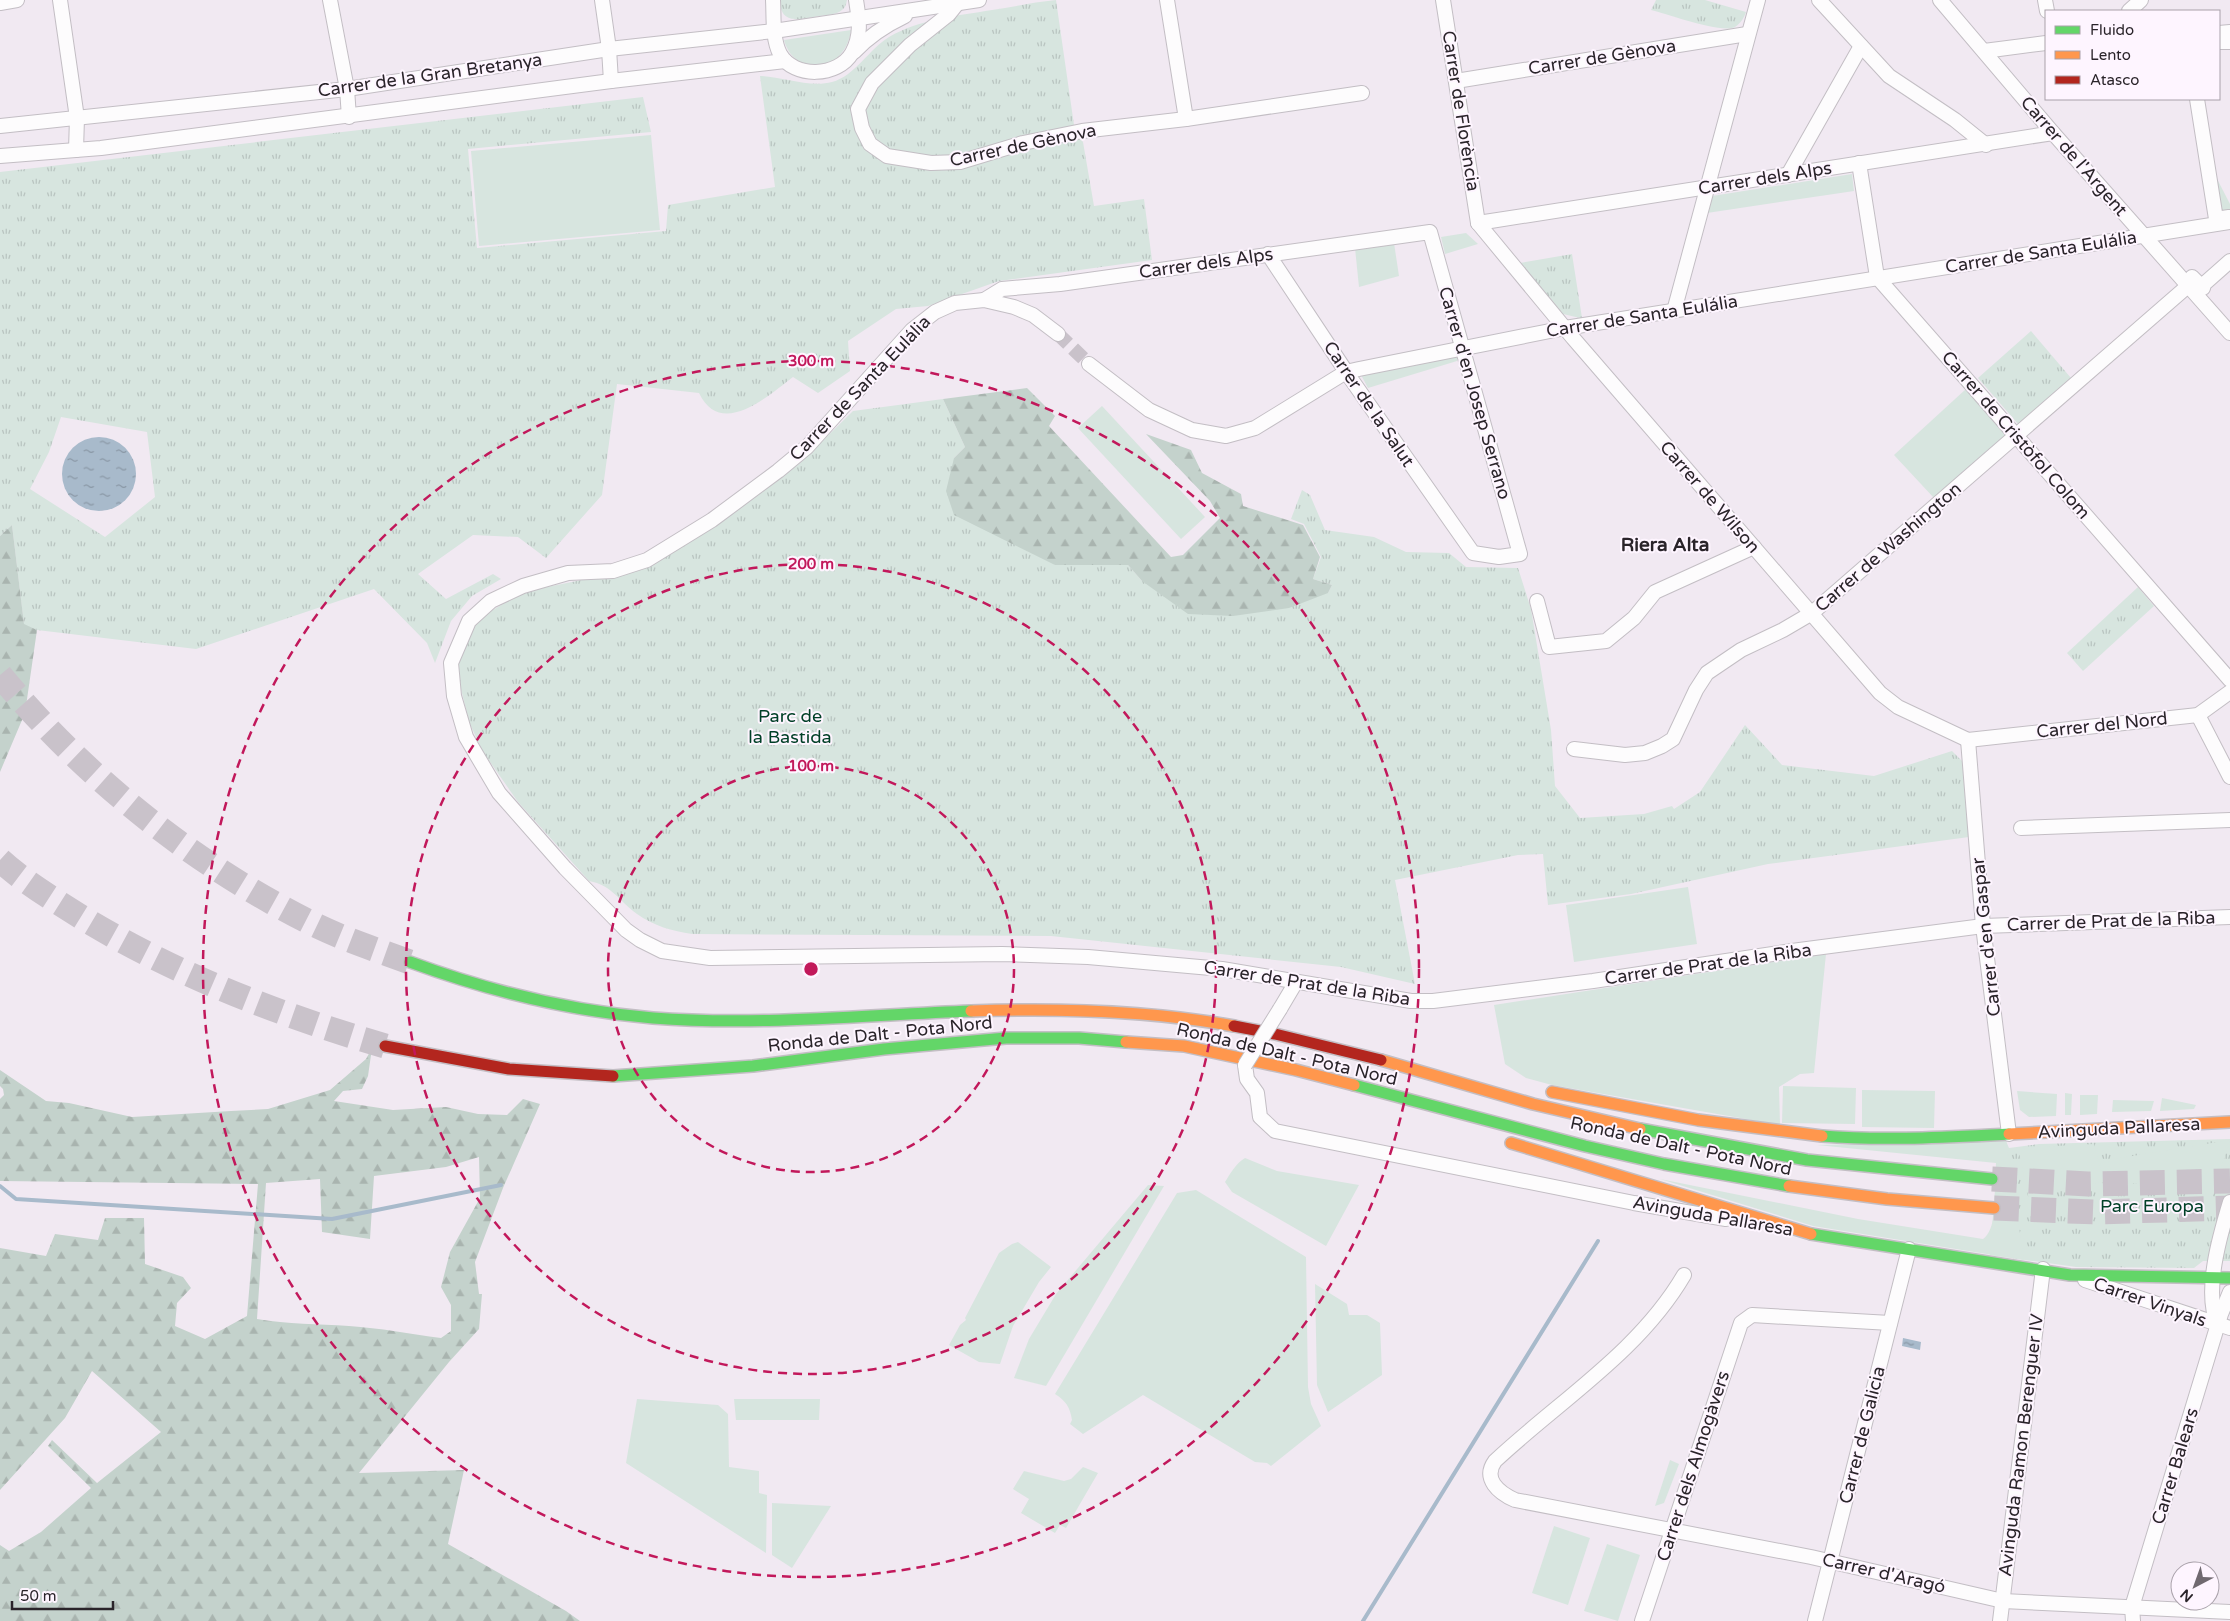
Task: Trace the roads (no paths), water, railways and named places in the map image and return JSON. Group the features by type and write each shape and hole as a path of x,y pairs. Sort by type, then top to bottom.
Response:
{"main road":[{"name":"Ronda de Dalt - Pota Nord","path":"410,962 500,992 546,1002 622,1014 679,1018 770,1019 914,1012 1079,1010 1174,1017 1276,1034 1585,1117 1718,1146 1840,1164 1992,1179"},
{"path":"1276,1034 1426,1061"},
{"name":"Ronda de Dalt - Pota Nord","path":"385,1046 509,1069 605,1077 753,1066 884,1049 1006,1038 1079,1038 1184,1046 1664,1164 1798,1188 1887,1199 1994,1208"},
{"path":"1250,1063 1412,1113"},
{"name":"Avinguda Pallaresa","path":"1538,1089 1698,1120 1801,1135 1858,1139 1919,1139 2230,1122"},
{"path":"1501,1140 1811,1234"},
{"name":"Avinguda Pallaresa","path":"1811,1234 2070,1275 2230,1278"}],"street":[{"path":"0,3 17,0"},
{"path":"60,0 77,118 76,150"},
{"path":"330,0 347,89 349,117"},
{"path":"602,0 609,49 611,81"},
{"path":"773,0 774,31 777,47 785,61 802,70 818,72 835,68 870,36 888,24 915,11 980,0"},
{"path":"852,54 859,34 856,0"},
{"path":"1167,0 1186,119"},
{"name":"Carrer de Florència","path":"1443,0 1478,223"},
{"path":"1674,311 1747,34 1758,0"},
{"path":"1819,0 1889,76 1955,120 1986,145"},
{"name":"Carrer de l'Argent","path":"1940,0 2053,133 2230,332"},
{"path":"2130,10 2141,0"},
{"name":"Carrer de Gènova","path":"957,4 949,14 910,45 872,83 858,109 862,128 870,144 887,156 931,163 960,162 1023,143 1082,130 1186,119 1362,93"},
{"name":"Carrer de la Gran Bretanya","path":"0,126 347,89 609,49 774,31 915,11"},
{"name":"Carrer de Gènova","path":"1456,81 1747,34"},
{"path":"1984,51 2045,43"},
{"path":"1788,175 1861,46"},
{"name":"Carrer de la Gran Bretanya","path":"0,156 76,150 349,117 611,81 785,61"},
{"path":"2192,100 2210,225"},
{"path":"2197,100 2216,219 2230,217"},
{"name":"Carrer dels Alps","path":"1478,223 2053,133"},
{"path":"1859,163 1877,277"},
{"name":"Carrer de Santa Eulália","path":"1089,364 1149,410 1192,430 1226,436 1255,428 1346,371 1565,328 2230,222"},
{"name":"Carrer de Wilson","path":"1478,223 1565,328 1880,693 1898,707 1968,740"},
{"path":"2230,229 2156,239 2203,288 2204,284 2230,261"},
{"name":"Carrer dels Alps","path":"984,300 1002,289 1060,284 1430,232"},
{"name":"Carrer d'en Josep Serrano","path":"1430,232 1520,554 1498,557 1473,553"},
{"name":"Carrer de la Salut","path":"1268,254 1346,371 1473,553"},
{"name":"Carrer de Cristòfol Colom","path":"1877,277 2230,680"},
{"name":"Carrer de Washington","path":"1574,749 1625,755 1645,753 1673,739 1696,690 1707,674 1741,650 1783,630 1812,613 2189,285"},
{"name":"Carrer de Santa Eulália","path":"604,910 499,793 466,737 454,696 451,663 470,620 491,601 523,586 568,573 613,571 647,560 712,520 807,447 912,330 935,312 955,303 984,300 1014,307 1033,316 1058,334"},
{"path":"1537,602 1549,647 1606,641 1634,618 1655,592 1754,547"},
{"name":"Carrer del Nord","path":"1968,740 2198,715 2230,692"},
{"path":"2198,715 2230,777"},
{"name":"Carrer d'en Gaspar","path":"1968,740 1983,926 2009,1134"},
{"path":"2021,828 2230,820"},
{"name":"Carrer de Prat de la Riba","path":"604,910 640,940 662,951 686,956 710,958 1002,954 1088,957 1192,965 1411,1001 1434,1001 1593,981 1792,951 1983,926 2230,918"},
{"path":"1250,1063 1296,982"},
{"name":"Avinguda Pallaresa","path":"1250,1063 1248,1079 1256,1093 1260,1117 1275,1131 1634,1203 1811,1234"},
{"name":"Carrer Balears","path":"2224,1326 2213,1314 2213,1278 2216,1249 2230,1202"},
{"name":"Carrer de Galicia","path":"1816,1621 1909,1249"},
{"name":"Avinguda Ramon Berenguer IV","path":"2000,1621 2042,1270"},
{"name":"Carrer Vinyals","path":"2070,1275 2224,1326"},
{"name":"Carrer d'Aragó","path":"1684,1276 1670,1300 1634,1340 1505,1451 1492,1466 1492,1482 1496,1490 1515,1500 1830,1561 2003,1600 2132,1607 2209,1616 2230,1612"},
{"name":"Carrer Balears","path":"2132,1607 2224,1326 2230,1292"},
{"name":"Carrer dels Almogàvers","path":"1642,1621 1741,1323 1752,1314 1890,1323"},
{"path":"2132,1607 2133,1621"}],"water":[{"path":"92,437 106,437 120,443 130,453 136,467 136,481 130,495 120,505 106,511 92,511 78,505 68,495 62,481 62,467 68,453 78,443"},
{"path":"1903,1338 1921,1342 1920,1350 1902,1346"}],"waterway":[{"path":"0,1186 16,1199 332,1219 501,1185"},
{"path":"1363,1621 1598,1241"}],"tunnel":[{"path":"1058,334 1089,364"},
{"path":"0,675 33,713 104,783 183,845 224,873 311,923 410,962"},
{"path":"0,860 28,882 78,915 151,956 188,974 306,1021 385,1046"},
{"path":"1992,1179 2088,1184 2230,1181"},
{"path":"1994,1208 2096,1212 2230,1208"}],"district":[{"name":"Riera Alta","path":"1665,544"}],"park label":[{"name":"Parc de la Bastida","path":"790,726"},
{"name":"Parc Europa","path":"2152,1206"}]}
